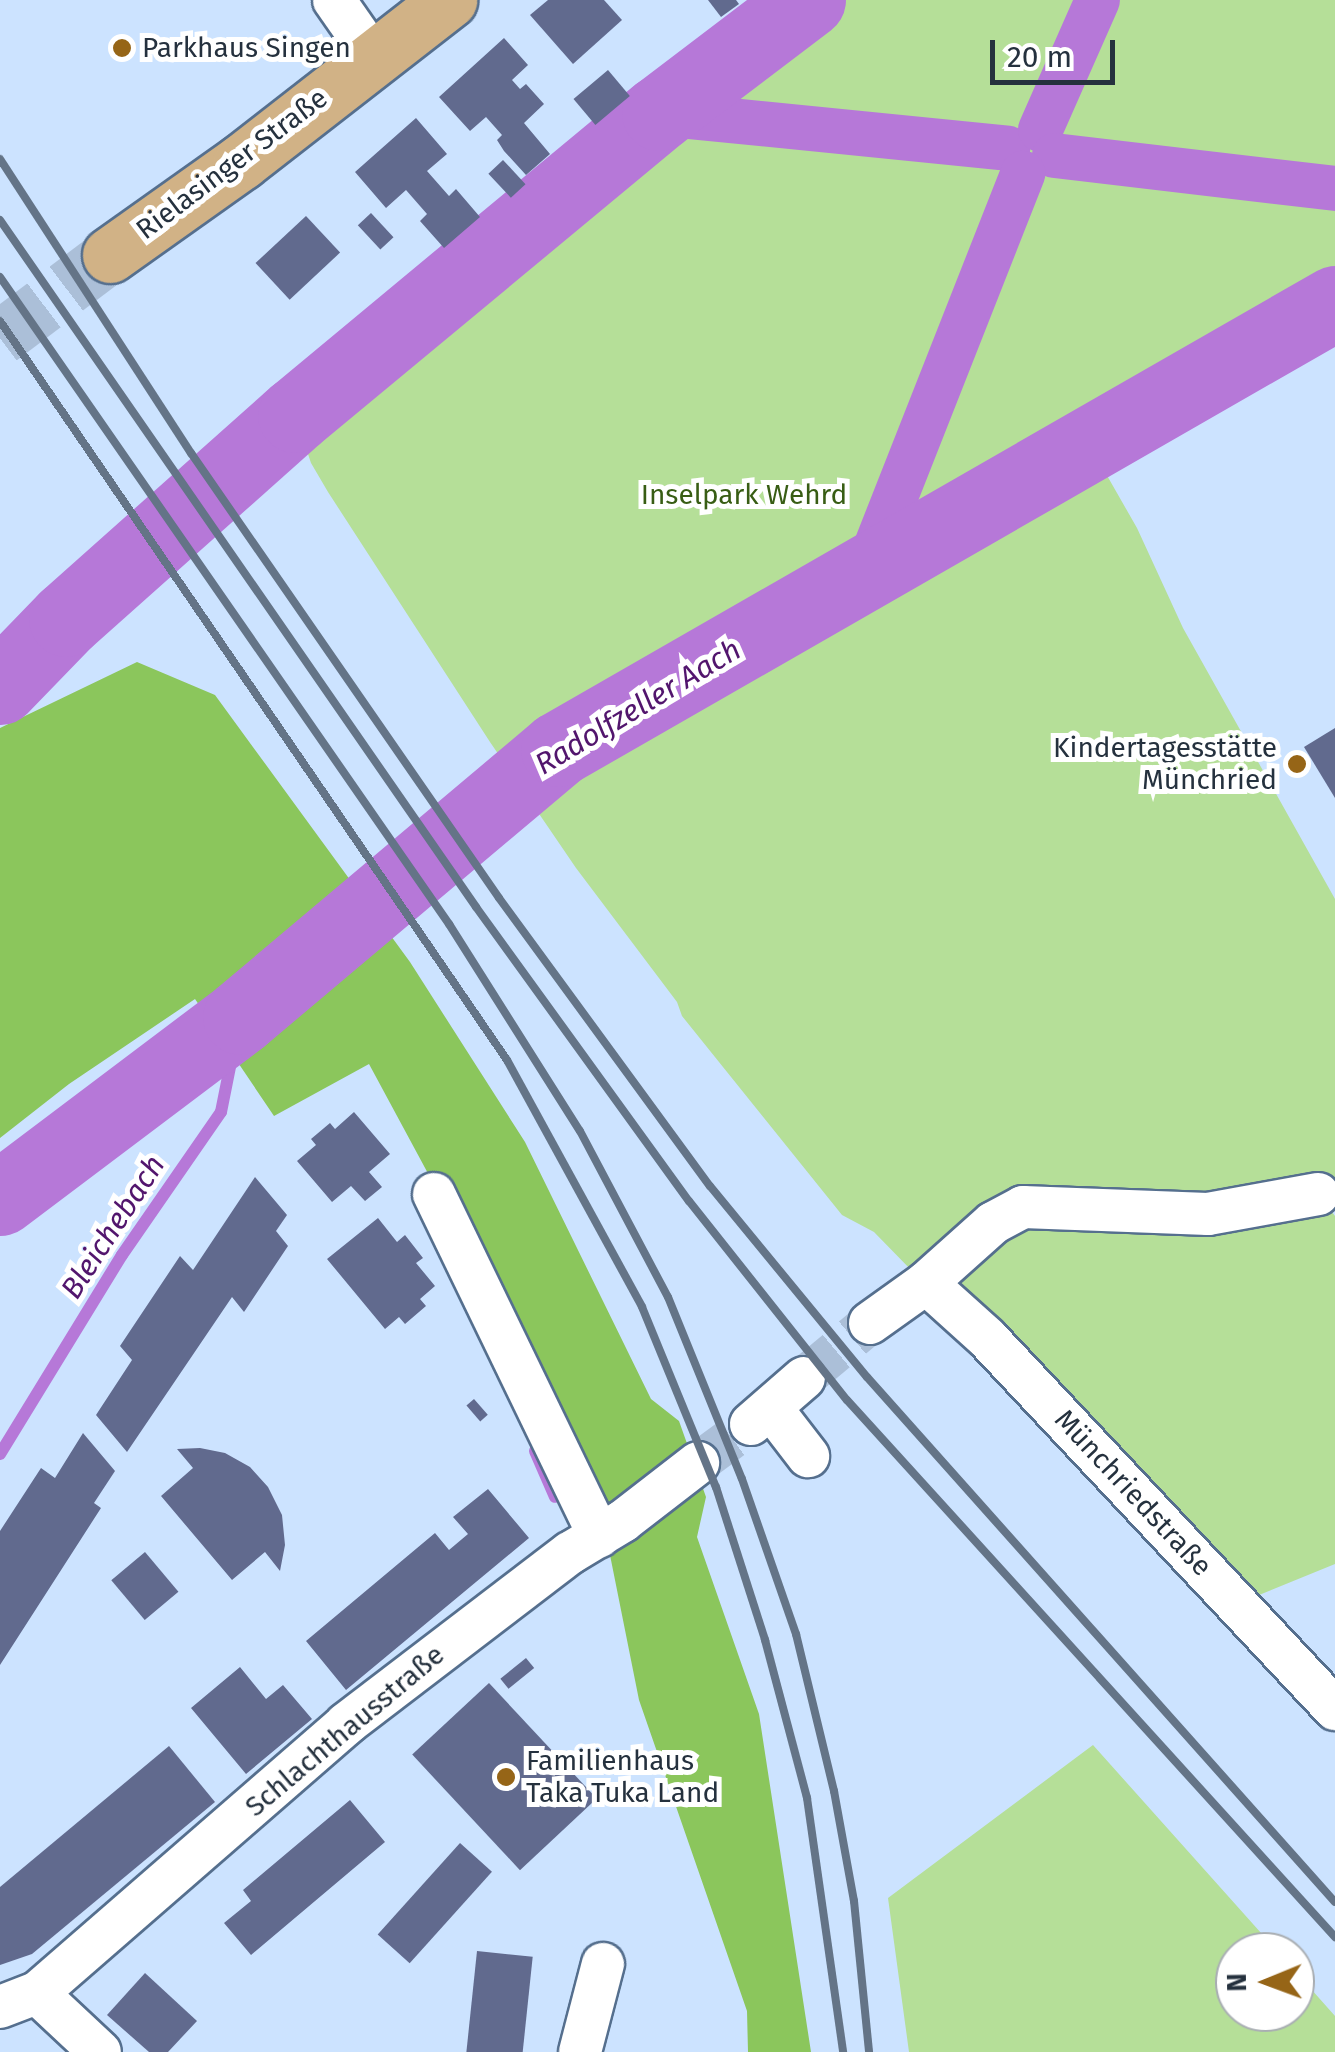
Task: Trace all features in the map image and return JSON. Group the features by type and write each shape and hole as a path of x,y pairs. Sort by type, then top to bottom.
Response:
{"main road":[{"name":"Rielasinger Straße","path":"110,255 240,162 448,0"}],"street":[{"path":"334,0 372,56"},
{"path":"434,1194 600,1536"},
{"path":"870,1323 926,1283 993,1223 1023,1208 1208,1214 1318,1194"},
{"name":"Münchriedstraße","path":"926,1283 987,1338 1335,1709"},
{"path":"804,1378 761,1416 808,1456"},
{"name":"Schlachthausstraße","path":"18,2000 346,1724 570,1553 600,1536 698,1463"},
{"path":"580,2052 603,1964"},
{"path":"18,2000 100,2052"}],"green space":[{"name":"Inselpark Wehrd","path":"808,0 1335,0 1335,303 1089,444 1137,528 1183,628 1335,899 1335,1184 1318,1194 1335,1216 1335,1564 1237,1604 874,1232 842,1215 682,1016 677,1002 576,868 490,742 328,492 311,463 295,415 659,113"},
{"path":"137,662 215,695 410,962 525,1142 651,1399 679,1421 706,1497 697,1537 759,1714 811,2052 748,2052 747,2011 639,1700 596,1485 369,1064 274,1116 195,999 69,1084 0,1138 0,728"},
{"path":"1093,1745 1260,1932 1215,1932 1215,2032 1315,2032 1315,1994 1335,2016 1335,2052 909,2052 888,1898"}],"building":[{"path":"548,0 604,0 622,20 573,64 530,15"},
{"path":"708,0 736,0 739,4 721,17"},
{"path":"504,38 528,65 512,80 520,89 526,84 544,104 524,123 550,154 526,175 504,151 497,140 502,135 486,117 470,131 439,97"},
{"path":"608,70 630,96 595,125 574,99"},
{"path":"416,118 447,154 427,171 449,196 456,189 480,217 444,248 420,221 427,214 406,190 386,208 355,172"},
{"path":"503,160 526,184 511,198 488,174"},
{"path":"371,213 394,237 380,249 358,225"},
{"path":"306,216 340,253 290,300 256,263"},
{"path":"1335,728 1335,798 1304,747"},
{"path":"354,1112 390,1154 369,1172 382,1187 365,1201 351,1186 332,1202 297,1161 316,1145 311,1139 330,1123 335,1129"},
{"path":"255,1177 287,1215 276,1231 288,1246 244,1312 232,1297 127,1452 96,1415 132,1360 120,1346 180,1256 193,1270"},
{"path":"378,1218 397,1242 405,1235 423,1258 416,1263 435,1286 420,1299 426,1306 405,1324 399,1317 385,1329 327,1259"},
{"path":"474,1399 488,1415 480,1421 466,1406"},
{"path":"83,1433 115,1471 94,1503 101,1508 0,1665 0,1531 41,1468 55,1478"},
{"path":"177,1449 225,1453 250,1467 268,1487 282,1515 285,1545 280,1571 265,1552 232,1580 161,1496 193,1468"},
{"path":"488,1489 529,1538 346,1690 306,1641 435,1533 449,1550 468,1534 453,1517"},
{"path":"145,1552 178,1592 145,1620 111,1580"},
{"path":"526,1658 534,1668 509,1689 500,1679"},
{"path":"240,1667 266,1699 283,1685 312,1719 246,1774 191,1708"},
{"name":"Familienhaus Taka Tuka Land","path":"489,1683 597,1799 520,1870 412,1755"},
{"path":"169,1746 215,1802 32,1954 0,1965 0,1887"},
{"path":"350,1800 385,1842 251,1955 224,1923 251,1901 243,1890"},
{"path":"460,1843 492,1872 410,1963 378,1934"},
{"path":"477,1951 533,1957 523,2052 466,2052"},
{"path":"145,1973 197,2021 168,2052 149,2052 107,2015"}],"waterway":[{"name":"Radolfzeller Aach","path":"0,687 66,619 295,415 659,113 808,0"},
{"path":"1040,129 1097,0"},
{"path":"659,113 1007,148"},
{"path":"1054,155 1335,188"},
{"path":"866,570 1022,173"},
{"name":"Radolfzeller Aach","path":"0,1198 240,1017 558,749 1335,303"},
{"name":"Bleichebach","path":"0,1454 122,1255 221,1112 240,1017"},
{"path":"535,1451 555,1497"}],"tunnel":[{"path":"0,338 110,255"},
{"path":"804,1378 870,1323"},
{"path":"698,1463 751,1424"}],"railway":[{"path":"0,159 191,453 499,898 710,1186 867,1377 1335,1902"},
{"path":"0,220 476,907 689,1201 847,1400 1335,1937"},
{"path":"0,277 449,924 580,1131 668,1297 742,1479 796,1634 834,1791 854,1901 869,2052"},
{"path":"0,321 507,1060 642,1307 716,1487 765,1640 807,1798 843,2052"}],"place":[{"name":"Parkhaus Singen","path":"122,48"},
{"name":"Kindertagesstätte Münchried","path":"1297,764"},
{"name":"Familienhaus Taka Tuka Land","path":"506,1777"}]}
